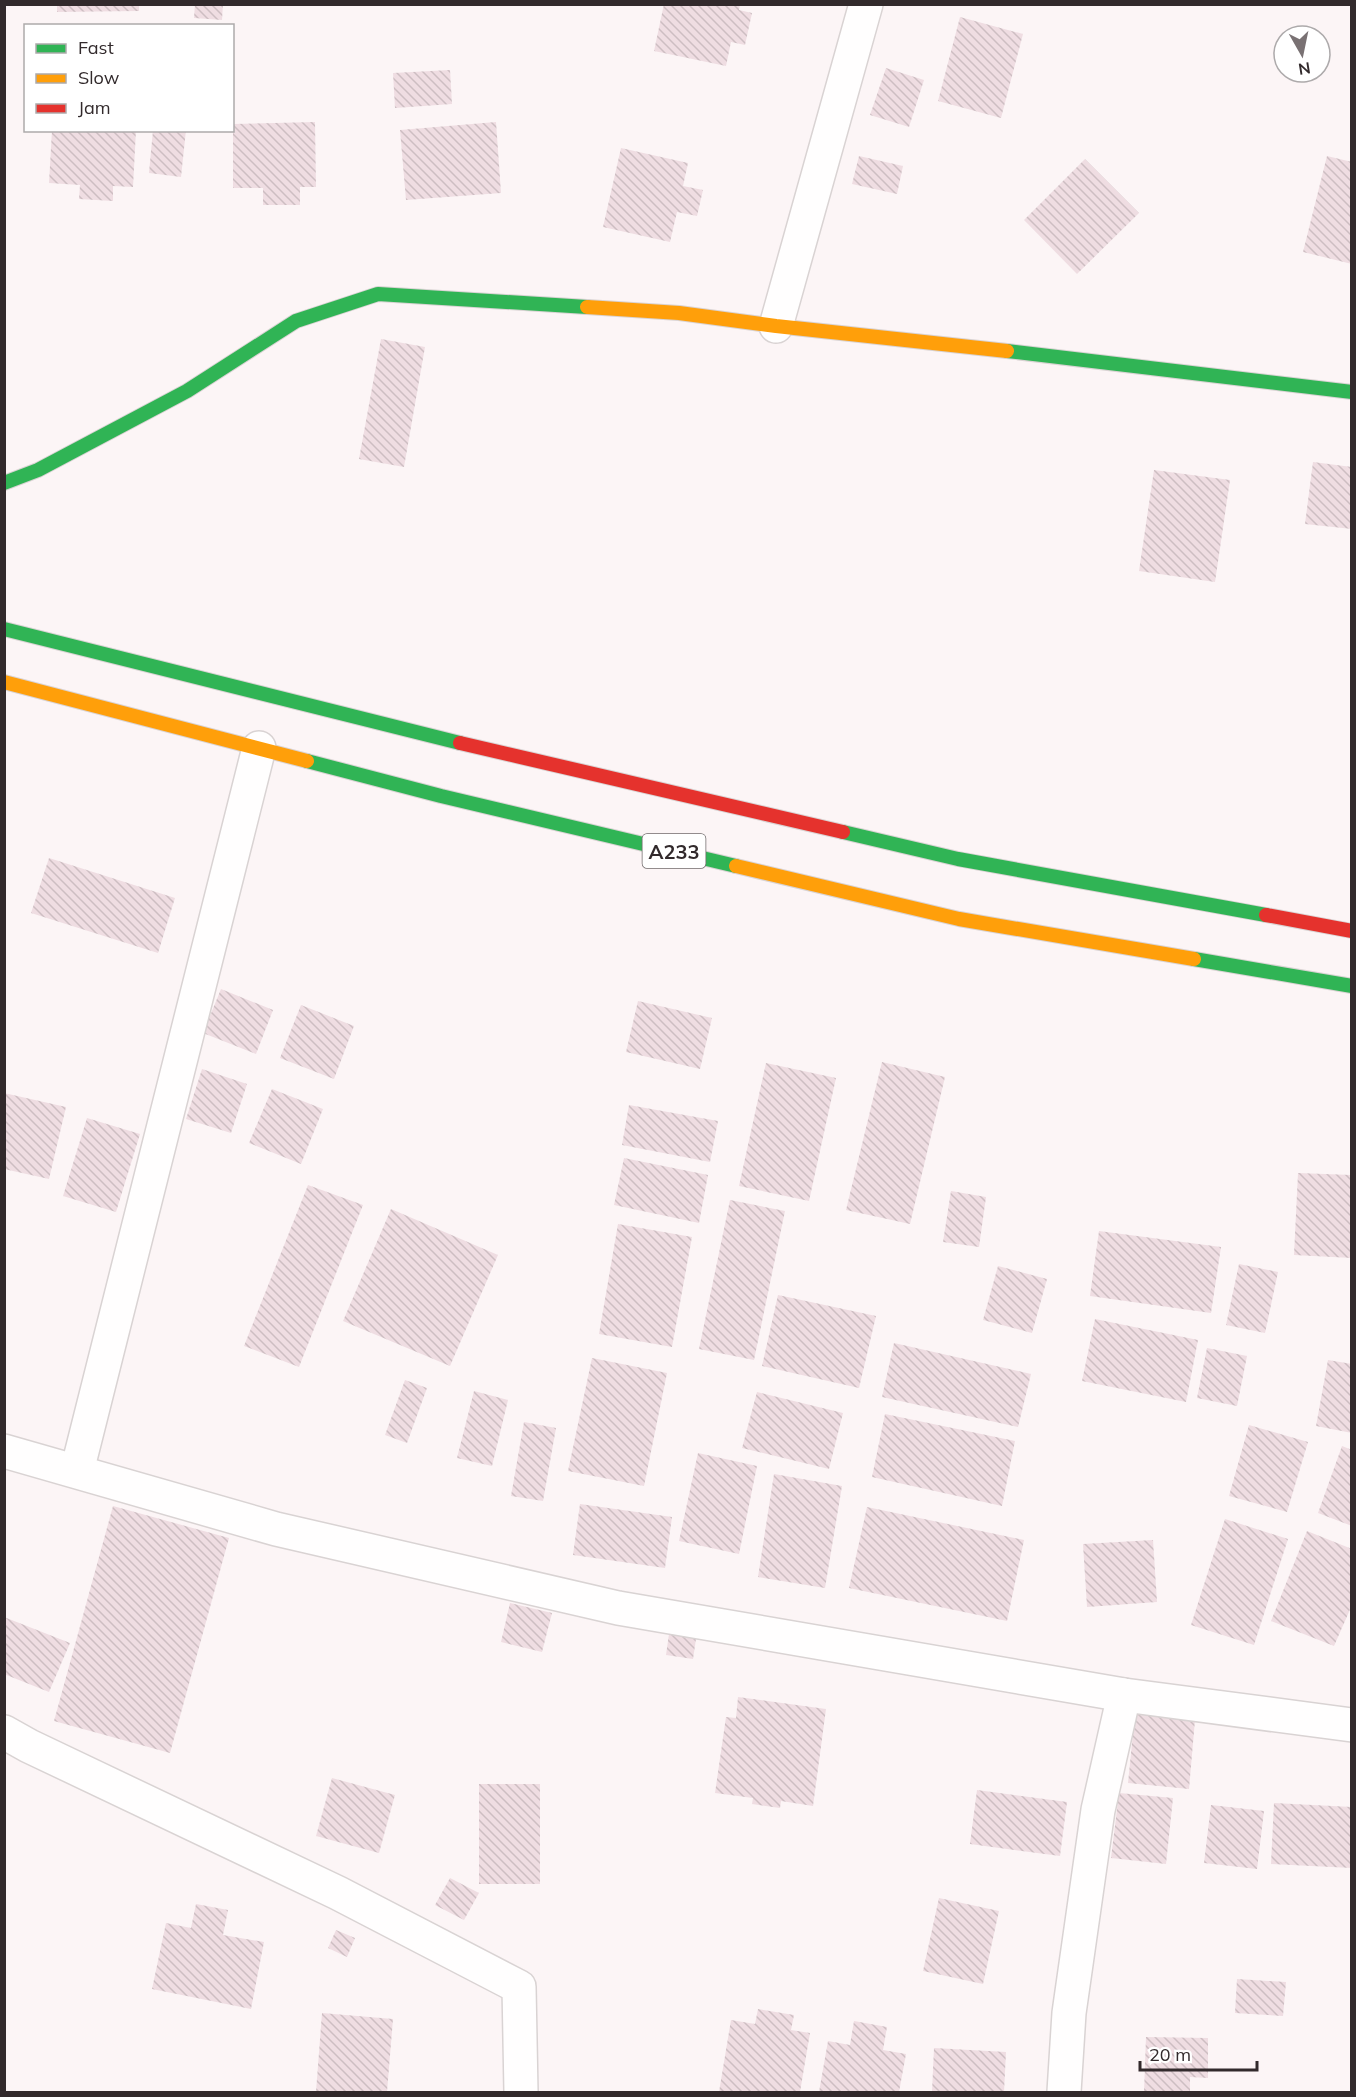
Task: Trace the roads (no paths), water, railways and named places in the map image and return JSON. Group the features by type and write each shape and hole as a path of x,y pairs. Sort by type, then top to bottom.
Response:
{"main road":[{"path":"4,483 38,470 187,392 296,321 378,294 679,313 1352,392"},
{"path":"4,629 450,741 958,859 1352,931"},
{"name":"A233","path":"4,682 453,798 959,919 1352,986"}],"street":[{"path":"776,326 866,4"},
{"path":"77,1472 259,748"},
{"path":"4,1451 276,1529 618,1608 1124,1695 1352,1725"},
{"path":"1064,2092 1070,2013 1098,1810 1124,1695"},
{"path":"4,1732 338,1893 519,1987 521,2092"}]}
